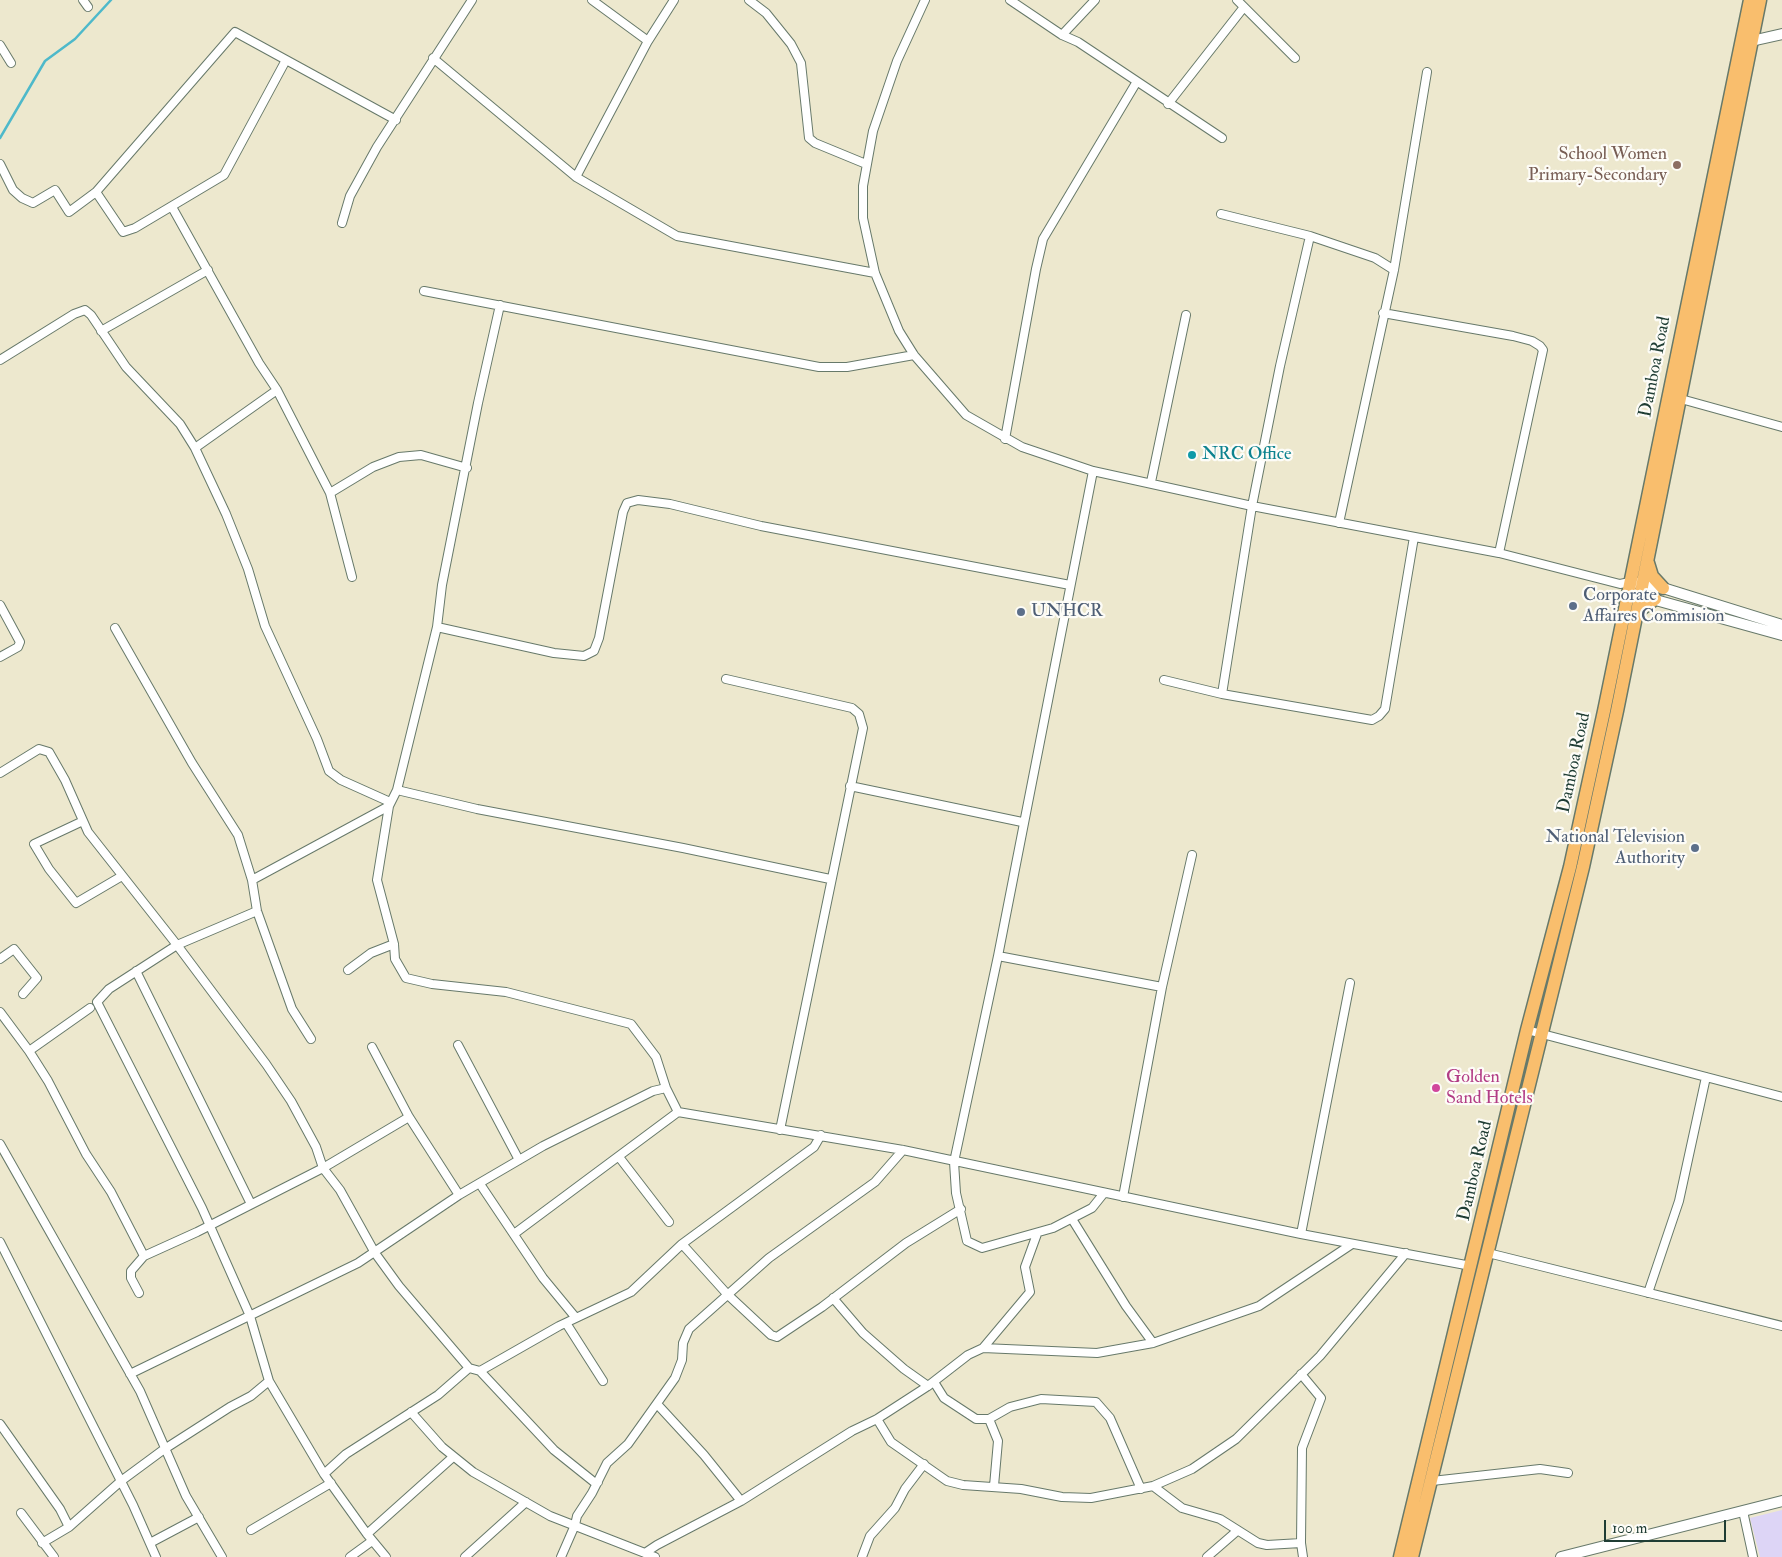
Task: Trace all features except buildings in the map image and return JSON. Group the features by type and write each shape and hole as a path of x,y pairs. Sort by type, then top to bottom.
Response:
{"main road":[{"name":"Damboa Road","path":"1412,1557 1583,867 1617,712 1634,623 1632,587 1648,559 1681,399 1746,42 1750,0"},
{"name":"Damboa Road","path":"1400,1557 1527,1030 1570,867 1632,587 1746,42 1760,0"},
{"path":"1648,559 1652,576 1663,588"},
{"path":"1634,623 1640,610 1656,599"}],"street":[{"path":"342,223 350,196 377,147 472,0"},
{"path":"592,0 648,41"},
{"path":"576,177 648,41 674,0"},
{"path":"749,0 766,14 791,44 801,63 804,82 806,128 809,138 815,143 866,164"},
{"path":"925,0 897,60 882,101 866,164 863,186 864,218 876,273 899,331 914,356 966,416 1022,447 1093,471 1151,482 1252,506 1499,554 1632,587 1663,588 1782,625"},
{"path":"1010,0 1062,34 1078,42 1136,83 1222,138"},
{"path":"1062,34 1095,0"},
{"path":"1237,0 1295,58"},
{"path":"1168,104 1244,7"},
{"path":"0,164 13,190 22,198 33,203 54,190 69,212 96,192 235,32 396,120"},
{"path":"1746,42 1782,34"},
{"path":"0,45 11,62"},
{"path":"434,58 576,177 677,236 876,273"},
{"path":"96,192 123,232 135,228 224,174 286,60"},
{"path":"1339,523 1383,313 1394,270 1427,72"},
{"path":"1005,439 1043,239 1066,196 1136,83"},
{"path":"172,206 259,363 277,390 330,492 352,576"},
{"path":"1221,214 1310,236 1375,258 1394,270"},
{"path":"1222,694 1252,506 1280,366 1310,236"},
{"path":"101,331 208,270"},
{"path":"424,291 819,367 847,367 914,356"},
{"path":"500,305 478,403 467,468 442,585 437,627 397,790 390,804 377,880 394,944 395,958 406,978 432,984 506,992 631,1024 656,1057 666,1088 678,1112"},
{"path":"0,360 74,314 85,310 92,315 126,367 180,424 195,448 226,514 248,570 264,626 317,739 328,772 390,804"},
{"path":"1383,313 1513,336 1532,341 1543,350 1499,554"},
{"path":"1151,482 1186,315"},
{"path":"195,448 277,390"},
{"path":"1681,399 1782,427"},
{"path":"330,492 373,467 400,457 421,455 467,468"},
{"path":"1093,471 1022,822 998,956 954,1162 956,1192 967,1241 974,1246 982,1248 1037,1234 1092,1208 1104,1194"},
{"path":"437,627 554,653 584,656 594,651 601,628 623,512 627,503 638,500 670,504 761,526 1070,585"},
{"path":"1164,680 1222,694 1372,720 1379,716 1385,708 1414,536"},
{"path":"1632,587 1656,599 1782,635"},
{"path":"0,605 20,642 18,647 0,657"},
{"path":"115,628 192,763 238,835 252,880 257,911 292,1009 311,1039"},
{"path":"726,679 852,708 859,714 863,728 830,879 808,1000 780,1130"},
{"path":"0,773 38,749 49,752 65,780 88,832 177,945 276,1079 316,1147 323,1168 340,1190 375,1253 434,1329 469,1368 480,1371 554,1450 594,1482 598,1482"},
{"path":"850,786 1022,822"},
{"path":"397,790 477,809 683,848 830,879"},
{"path":"252,880 390,804"},
{"path":"83,821 34,844 49,869 76,903 122,876"},
{"path":"1123,1197 1162,987 1192,855"},
{"path":"257,911 177,945 109,990 97,1002 210,1225 250,1316 269,1381 324,1474 366,1534 386,1557"},
{"path":"348,970 371,953 394,944"},
{"path":"0,959 14,949 37,978 23,994"},
{"path":"998,956 1162,987"},
{"path":"136,971 251,1204"},
{"path":"1301,1234 1350,983"},
{"path":"29,1051 90,1008"},
{"path":"0,1012 29,1051 48,1081 86,1154 111,1192 144,1256"},
{"path":"1527,1030 1782,1097"},
{"path":"458,1045 519,1160"},
{"path":"372,1047 409,1117 459,1195"},
{"path":"1648,1293 1679,1202 1706,1077"},
{"path":"130,1374 375,1253 459,1195 519,1160 624,1105 653,1091 666,1088"},
{"path":"514,1234 678,1112 903,1150 1104,1194 1471,1266"},
{"path":"139,1293 131,1278 131,1271 144,1256 323,1168 409,1117"},
{"path":"480,1371 566,1323 631,1292 682,1244 814,1147 821,1135"},
{"path":"0,1144 140,1392 163,1450 186,1496 222,1557"},
{"path":"561,1557 577,1516 598,1482 607,1463 628,1444 675,1378 682,1360 683,1343 689,1329 769,1258 875,1182 903,1150"},
{"path":"619,1157 635,1175 669,1222"},
{"path":"480,1184 543,1278 576,1318"},
{"path":"682,1244 727,1294 771,1335 777,1337 906,1243 961,1209"},
{"path":"1072,1218 1126,1306 1152,1343"},
{"path":"410,1412 453,1457 472,1472 550,1516 650,1556 657,1545 740,1501 852,1431 877,1419 931,1384 962,1359 983,1348 1030,1292 1025,1266 1037,1234"},
{"path":"0,1242 156,1557"},
{"path":"983,1348 1097,1353 1152,1343 1231,1318 1259,1306 1352,1244"},
{"path":"877,1419 891,1442 947,1481 973,1486 994,1486 1062,1497 1091,1498 1152,1486 1208,1460 1236,1439 1320,1356 1406,1253"},
{"path":"1488,1253 1782,1326"},
{"path":"833,1298 863,1333 904,1369 931,1384 944,1398 976,1419 989,1419 1010,1407 1041,1399 1096,1402 1110,1418 1141,1489"},
{"path":"566,1323 603,1382"},
{"path":"324,1474 346,1454 438,1395 469,1368"},
{"path":"1301,1374 1321,1398 1302,1448 1301,1544 1303,1557"},
{"path":"42,1543 69,1527 120,1481 163,1450 230,1407 251,1396 269,1381"},
{"path":"657,1404 704,1456 740,1501"},
{"path":"989,1419 998,1442 994,1486"},
{"path":"0,1424 60,1510 69,1527"},
{"path":"366,1534 453,1457"},
{"path":"862,1557 870,1536 894,1508 924,1464"},
{"path":"1432,1481 1540,1469 1568,1473"},
{"path":"251,1530 331,1483"},
{"path":"1152,1486 1182,1508 1220,1519 1237,1531 1267,1545 1301,1544"},
{"path":"1560,1557 1782,1501"},
{"path":"465,1557 526,1502"},
{"path":"1742,1511 1753,1557"},
{"path":"21,1513 54,1557"},
{"path":"150,1543 199,1517"},
{"path":"1207,1557 1237,1531"},
{"path":"350,1557 372,1541"}],"shaded area":[{"path":"1782,1510 1782,1557 1760,1557 1750,1518"}],"waterway":[{"path":"0,138 45,61 75,39 111,0"}],"place":[{"name":"School Women Primary-Secondary","path":"1677,165"},
{"name":"NRC Office","path":"1192,455"},
{"name":"Corporate Affaires Commision","path":"1573,606"},
{"name":"UNHCR","path":"1021,612"},
{"name":"National Television Authority","path":"1695,848"},
{"name":"Golden Sand Hotels","path":"1436,1088"}]}
